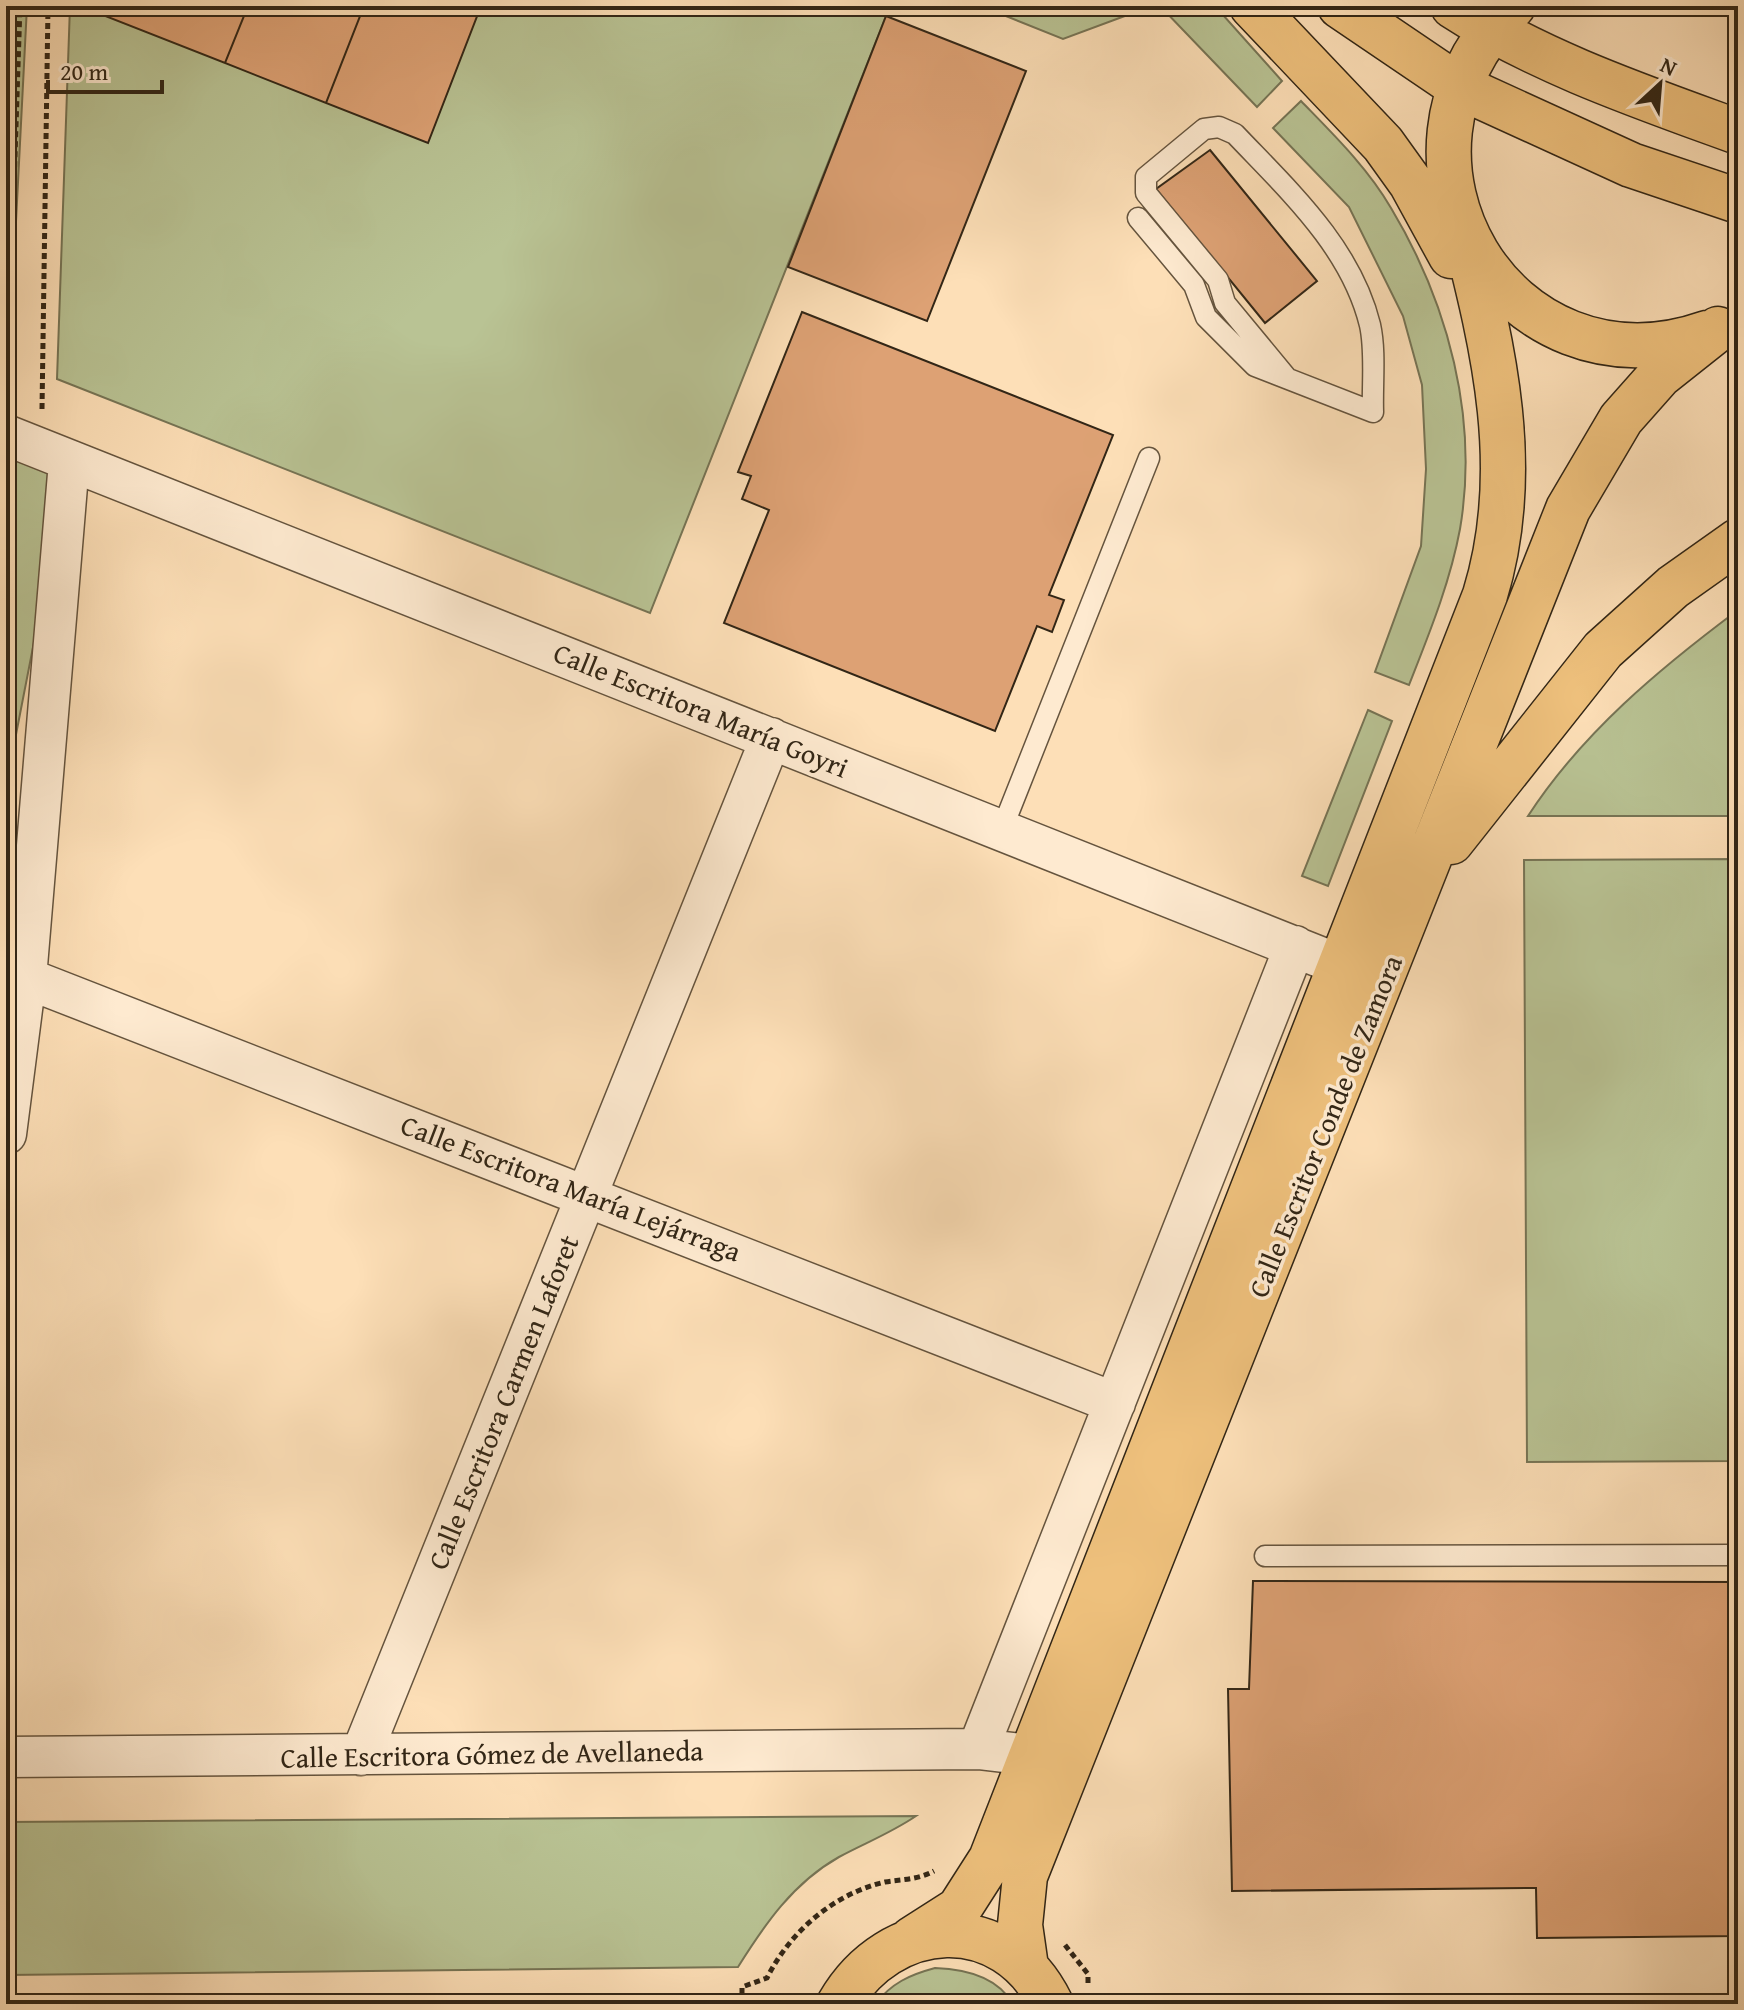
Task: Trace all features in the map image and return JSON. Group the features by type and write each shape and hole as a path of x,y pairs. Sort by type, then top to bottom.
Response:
{"main road":[{"path":"1252,6 1383,144 1411,183 1459,270 1491,340"},
{"path":"1340,6 1458,86 1631,165 1738,201"},
{"path":"1453,6 1501,18 1661,104 1738,132"},
{"path":"1501,18 1458,86 1447,133 1449,181 1463,228 1498,282 1519,303 1579,335 1642,345 1691,339 1728,324"},
{"name":"Calle Escritor Conde de Zamora","path":"839,2004 854,1979 880,1954 912,1939 959,1909 983,1876 1494,567 1499,543 1503,474 1502,427 1491,340 1463,228"},
{"name":"Calle Escritor Conde de Zamora","path":"1058,1991 1020,1925 1025,1876 1426,872 1551,549 1588,469 1635,401 1660,375 1728,324"},
{"path":"1426,872 1603,650 1673,587 1738,541"},
{"path":"912,1939 942,1935 973,1938 1002,1949 1058,1991"}],"street":[{"name":"Calle Escritora María Goyri","path":"39,449 1340,965"},
{"path":"6,1134 26,978 39,449"},
{"name":"Calle Escritora Carmen Laforet","path":"361,1755 771,738"},
{"path":"1340,965 1397,944"},
{"path":"1029,1755 978,1749 1295,946"},
{"name":"Calle Escritora María Lejárraga","path":"26,978 588,1194 1115,1403"},
{"name":"Calle Escritora Gómez de Avellaneda","path":"6,1757 978,1749"}],"lane":[{"path":"1138,218 1194,285 1206,317 1255,366 1373,412 1370,326 1347,269 1312,216 1235,134 1219,127 1204,129 1146,177 1146,193 1218,280 1225,303 1287,378"},
{"path":"1002,829 1149,458"},
{"path":"1265,1556 1738,1555"}],"path":[{"path":"7,401 20,6"},
{"path":"39,449 48,6"},
{"path":"742,2004 742,1987 767,1978 780,1954 831,1905 885,1882 915,1879 939,1866"},
{"path":"1058,1991 1088,1974 1063,1941"}],"green space":[{"path":"6,6 27,6 6,417"},
{"path":"70,6 860,6 886,16 650,613 57,379"},
{"path":"981,6 1148,6 1149,7 1063,39"},
{"path":"1160,6 1215,6 1282,81 1257,107"},
{"path":"1301,101 1361,165 1382,193 1411,245 1443,322 1462,404 1465,487 1460,529 1445,589 1409,685 1375,672 1421,546 1426,469 1422,385 1403,316 1349,207 1273,128"},
{"path":"6,435 69,462 6,786"},
{"path":"1738,610 1738,816 1528,816 1572,757 1597,730 1679,655"},
{"path":"1368,710 1392,721 1328,886 1302,876"},
{"path":"1738,859 1738,1461 1527,1462 1524,860"},
{"path":"916,1816 839,1857 808,1879 770,1920 738,1967 6,1975 6,1822"},
{"path":"935,1968 979,1976 998,1987 1013,2004 875,2004 902,1981"}],"building":[{"path":"97,6 248,6 225,63 95,12"},
{"path":"248,6 364,6 326,103 225,63"},
{"path":"364,6 481,6 428,143 326,103"},
{"path":"886,16 1026,71 927,321 788,267"},
{"path":"1210,150 1317,281 1265,323 1156,189"},
{"path":"802,312 1113,435 1049,595 1064,600 1052,632 1037,626 995,731 724,623 769,510 742,499 751,476 738,472"},
{"path":"1253,1581 1738,1582 1738,1936 1537,1938 1536,1888 1232,1891 1228,1689 1249,1689"}]}
